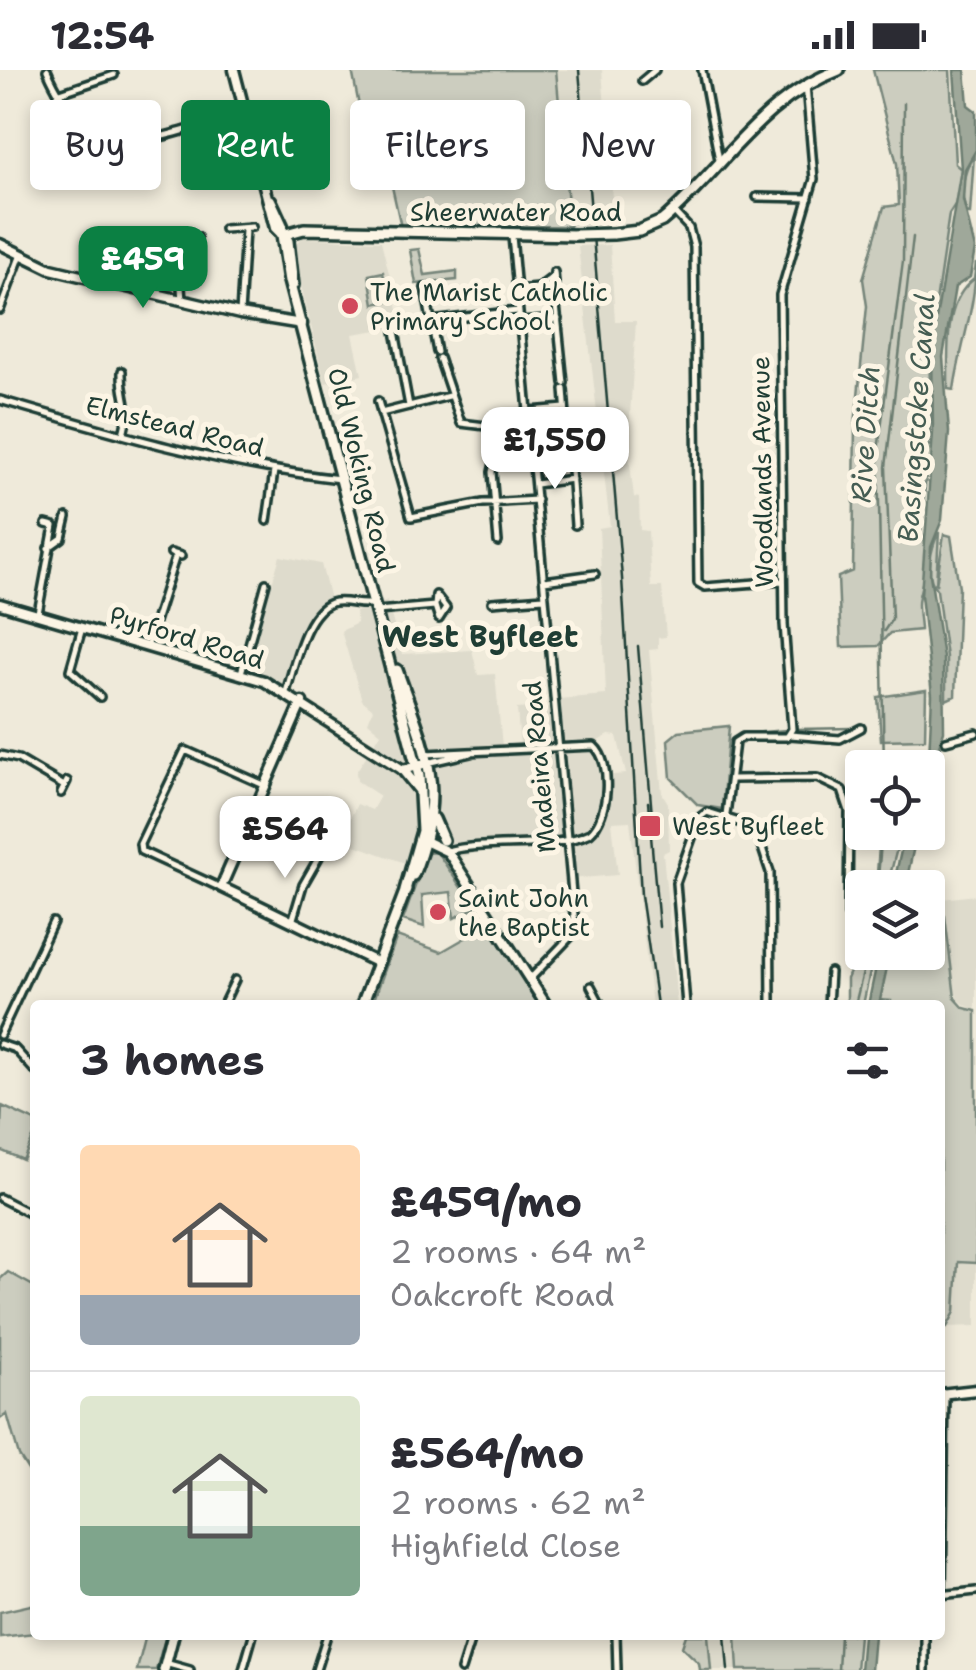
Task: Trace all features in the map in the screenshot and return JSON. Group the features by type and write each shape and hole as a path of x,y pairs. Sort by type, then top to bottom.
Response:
{"main road":[{"name":"Sheerwater Road","path":"282,235 293,229 512,236 614,234 645,228 673,211 780,101 805,83 839,70"},
{"name":"Old Woking Road","path":"282,235 288,242 302,324 376,607 421,761 433,816 425,837"},
{"name":"Old Woking Road","path":"421,761 425,837"},
{"path":"402,769 422,793"},
{"path":"433,816 443,840"},
{"path":"364,1000 425,837"},
{"path":"164,1667 172,1640"}],"street":[{"path":"47,70 57,94 92,131 121,140 166,139 181,134"},
{"name":"Old Woking Road","path":"234,70 243,100"},
{"path":"642,81 655,70"},
{"path":"702,70 720,160"},
{"path":"57,94 114,75"},
{"name":"Woodlands Avenue","path":"790,734 783,581 780,295 814,174 805,83"},
{"name":"Old Woking Road","path":"268,190 284,226 282,235"},
{"path":"757,198 808,198"},
{"path":"673,211 688,228 694,247 698,582 705,587 783,581"},
{"path":"224,230 249,228 240,314"},
{"name":"Madeira Road","path":"512,236 575,931 530,979"},
{"path":"182,301 181,286 198,237"},
{"path":"0,244 51,269 240,314 302,324"},
{"path":"0,310 20,257"},
{"path":"516,290 538,288 554,277"},
{"path":"425,288 438,355 461,423 502,428 531,425"},
{"path":"555,296 568,442"},
{"path":"431,321 518,310"},
{"path":"520,322 558,319"},
{"path":"395,331 409,406"},
{"path":"122,371 130,408 123,434"},
{"path":"380,413 449,396"},
{"name":"Elmstead Road","path":"0,400 274,472 343,480"},
{"path":"378,402 409,516 494,502 537,500"},
{"path":"530,411 565,408"},
{"path":"498,542 492,472 502,428"},
{"path":"570,456 576,525"},
{"path":"267,520 274,472"},
{"path":"536,484 572,479"},
{"path":"48,548 62,538 67,517"},
{"path":"38,613 54,526 46,524"},
{"path":"148,644 176,555"},
{"path":"578,568 579,576"},
{"path":"544,581 595,574"},
{"path":"241,673 263,586"},
{"path":"492,602 545,598"},
{"path":"286,692 309,628 324,608 336,602 376,607 435,606"},
{"name":"Pyrford Road","path":"0,604 241,673 286,692 402,769"},
{"path":"83,625 70,670 100,691"},
{"path":"221,887 302,702"},
{"path":"726,815 733,779 733,748 738,739 790,734 840,739 860,728"},
{"path":"946,741 976,733"},
{"path":"402,769 421,761 471,753 597,747 604,773 604,811 598,825 585,835 565,840 476,843 451,854"},
{"path":"264,785 185,750 140,844 141,851 378,963"},
{"path":"0,755 18,759 64,787"},
{"path":"733,779 817,778 842,790 849,811 848,870"},
{"path":"686,1000 676,883 700,816 726,815 751,828 769,869 771,1000"},
{"path":"425,837 451,854"},
{"path":"425,837 443,840 543,1000"},
{"path":"292,922 302,885 319,857"},
{"path":"0,1034 53,922"},
{"path":"828,1000 830,972"},
{"path":"225,1000 234,980"},
{"path":"592,986 599,1000"},
{"path":"0,1044 15,1050 30,1065"},
{"path":"0,1198 30,1213"},
{"path":"945,1394 976,1390"},
{"path":"945,1595 976,1591"},
{"path":"244,1670 252,1640"},
{"path":"316,1670 325,1640"},
{"path":"461,1670 470,1640"},
{"path":"616,1640 617,1670"},
{"path":"924,1670 925,1640"},
{"path":"164,1667 190,1670"}],"shaded area":[{"path":"352,70 556,70 559,100 545,100 545,190 567,190 570,226 401,227 393,190 525,190 525,100 358,100"},
{"path":"556,70 602,70 604,100 559,100"},
{"path":"873,70 950,70 955,164 961,169 958,200 949,214 929,350 931,420 921,532 927,555 918,600 920,630 890,633 878,646 841,647 838,577 853,571 855,425 867,306 863,279 884,207 899,205 897,164"},
{"name":"Basingstoke Canal","path":"954,70 965,70 968,105 976,111 976,150 965,169 963,200 975,249 970,277 955,287 943,357 949,432 942,520 931,547 930,575 943,657 944,731 938,750 929,750 932,695 921,595 933,432 932,343 961,169"},
{"path":"974,155 970,214 968,214 963,184"},
{"path":"567,190 611,190 614,223 570,226"},
{"name":"The Marist Catholic Primary School","path":"302,238 381,241 402,326 353,334 362,375 325,383 292,249"},
{"path":"610,245 615,321 636,321 628,448 634,497 639,498 640,530 648,531 651,587 662,587 666,637 658,638 658,649 649,650 662,793 668,803 669,850 663,853 677,1000 651,1000 630,821 612,822 618,875 569,879 565,844 485,850 446,861 443,856 427,853 405,863 355,845 347,825 357,804 372,810 380,796 357,781 356,772 381,733 368,722 373,709 362,700 341,631 357,623 355,612 387,601 402,654 472,650 478,675 495,674 502,746 520,746 517,709 558,706 558,699 606,695 599,528 610,526 578,246","holes":["609,735 617,736 626,774 599,776 598,741"]},
{"path":"419,249 425,275 457,271 457,280 416,284 410,250"},
{"path":"976,263 973,295 954,390 948,389 952,315 964,289 974,279"},
{"path":"383,272 388,301 374,304 369,275"},
{"path":"939,532 936,585 944,534 951,536 959,587 955,696 946,700 946,657 937,590 930,570"},
{"path":"280,556 321,564 332,607 322,612 311,627 286,698 243,681"},
{"path":"926,690 925,739 881,740 878,697"},
{"path":"729,726 722,809 698,805 671,778 668,740 679,731"},
{"path":"879,850 897,850 891,870 877,870"},
{"path":"901,850 913,850 909,870 897,870"},
{"path":"437,852 475,908 454,918 451,892 422,895 424,927 403,920 427,853"},
{"path":"976,895 976,1008 958,1000 952,982 945,899"},
{"path":"945,916 955,998 964,1008 976,1011 976,1263 958,1262 955,1312 947,1327 945,1000 879,1000 886,970 945,970"},
{"path":"488,925 536,1000 374,1000 397,936 441,952"},
{"path":"851,970 870,970 864,1000 847,1000"},
{"path":"875,970 886,970 880,1000 869,1000"},
{"path":"2,1106 30,1119 30,1145 23,1160 0,1150"},
{"path":"958,1262 976,1263 976,1326 947,1327 955,1312"},
{"path":"8,1272 30,1284 30,1473 19,1456 7,1414 0,1419 0,1279"},
{"path":"30,1605 30,1634 0,1637 0,1612"},
{"path":"145,1640 165,1640 156,1670 137,1670"},
{"path":"684,1640 708,1640 711,1670 700,1670 699,1663 682,1647"},
{"path":"698,1640 740,1640 743,1670 701,1670"},
{"path":"736,1640 859,1640 856,1670 738,1670"},
{"path":"863,1640 874,1640 871,1670 860,1670"}],"waterway":[{"name":"Rive Ditch","path":"884,750 878,451 903,261 904,103"},
{"path":"884,631 892,619 886,467 913,237"},
{"path":"797,729 853,728"},
{"path":"739,734 786,730"},
{"name":"Rive Ditch","path":"879,870 880,850"},
{"name":"Rive Ditch","path":"856,1000 864,970"},
{"name":"Rive Ditch","path":"838,1670 840,1640"}],"railway":[{"path":"579,70 622,578 641,895 656,1000"},
{"path":"638,646 652,816"},
{"path":"648,802 659,927"},
{"path":"725,1640 728,1670"}],"place":[{"name":"The Marist Catholic Primary School","path":"350,306"},
{"name":"West Byfleet","path":"650,826"},
{"name":"Saint John the Baptist","path":"438,912"}],"district":[{"name":"West Byfleet","path":"480,636"}]}
